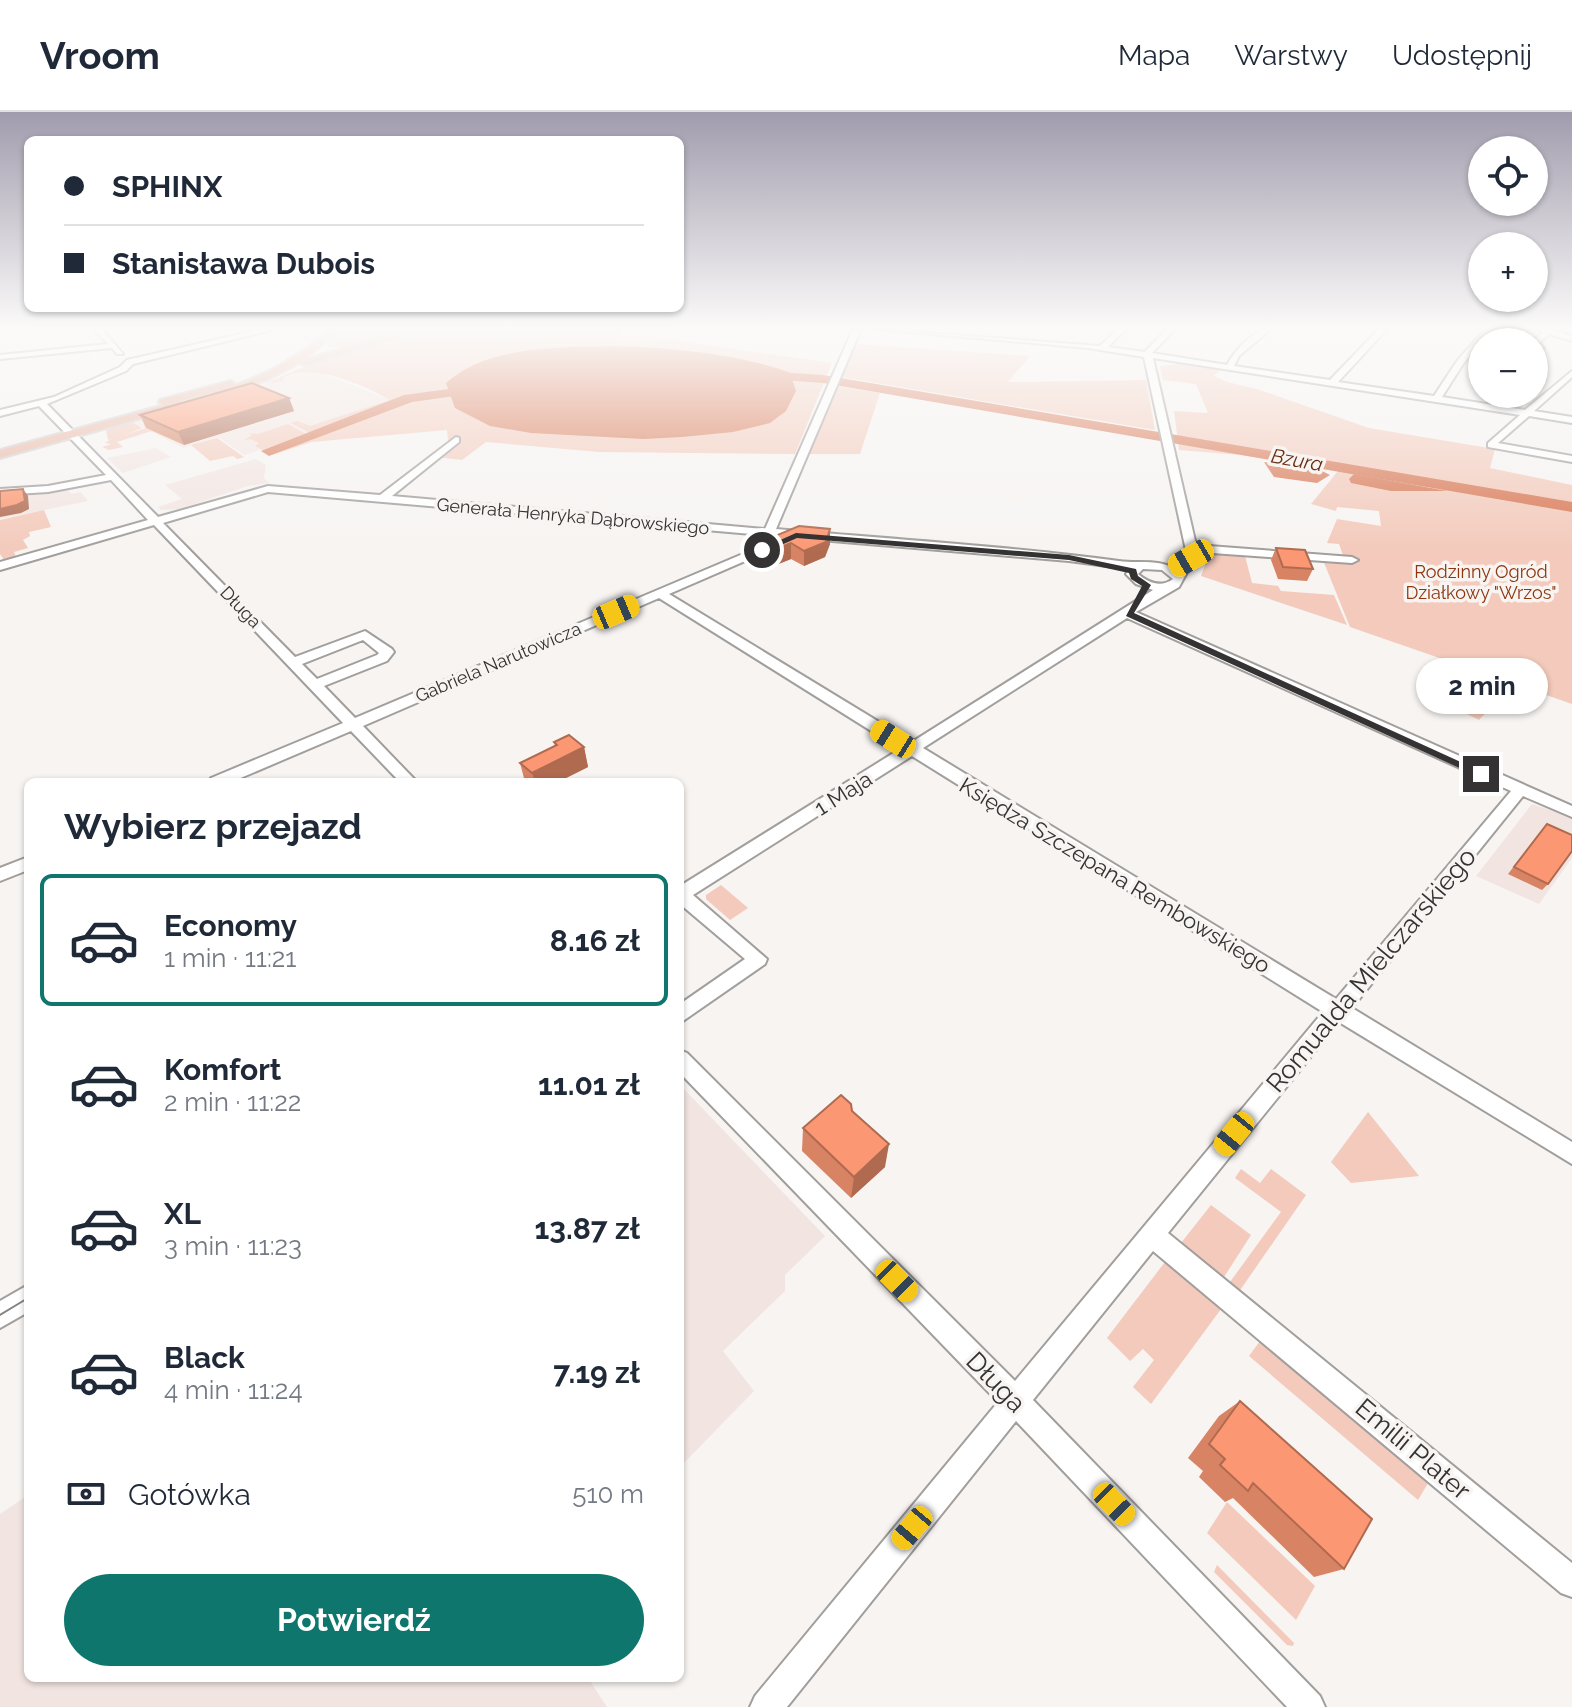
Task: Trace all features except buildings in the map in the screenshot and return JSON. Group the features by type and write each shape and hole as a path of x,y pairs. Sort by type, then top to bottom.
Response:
{"main road":[{"path":"0,454 165,403"},
{"path":"0,445 68,432 177,403"}],"street":[{"path":"762,550 824,403"},
{"path":"1159,403 1191,553 1352,560"},
{"path":"1539,403 1491,445 1572,459"},
{"path":"0,413 42,404"},
{"name":"Długa","path":"42,404 405,778"},
{"path":"1497,408 1572,420"},
{"path":"382,499 456,440"},
{"path":"0,492 48,489 113,477"},
{"name":"Generała Henryka Dąbrowskiego","path":"0,566 263,489 1091,560 1135,569 1153,565 1173,578"},
{"name":"Gabriela Narutowicza","path":"226,778 796,535"},
{"name":"1 Maja","path":"684,892 1129,614 1173,578 1191,553"},
{"path":"1135,569 1134,577 1147,585 1173,578"},
{"name":"1 Maja","path":"1129,614 1147,585"},
{"name":"Księdza Szczepana Rembowskiego","path":"660,594 1572,1154"},
{"path":"1129,614 1519,791 1572,812"},
{"path":"294,662 365,635 387,652 382,658 316,684"},
{"name":"Romualda Mielczarskiego","path":"766,1707 1519,791"},
{"path":"0,875 24,865"},
{"path":"684,898 758,959 684,1012"},
{"name":"Długa","path":"684,1063 1309,1707"},
{"name":"Emilii Plater","path":"1152,1235 1572,1582"},
{"path":"0,1315 24,1300"}],"shaded area":[{"path":"197,403 383,403 290,441 244,455 218,437 183,448 132,422"},
{"path":"453,403 790,403 786,411 770,423 733,432 643,439 531,433 490,426 455,408"},
{"path":"156,448 171,457 123,473 107,458"},
{"path":"256,459 266,465 264,478 269,483 248,486 180,509 161,510 158,507 182,499 165,485"},
{"path":"1264,462 1320,470 1330,475 1317,483 1274,477"},
{"path":"1354,474 1447,491 1391,491 1351,483 1349,479"},
{"path":"66,488 71,494 81,492 88,501 0,519 0,494"},
{"path":"1532,804 1572,817 1572,858 1539,904 1476,876"},
{"path":"684,1089 825,1236 785,1275 785,1291 723,1351 754,1391 684,1463"},
{"path":"24,1498 24,1682 591,1682 607,1707 0,1707 0,1514"}],"green space":[{"path":"379,403 816,403 795,454 599,452 486,442 462,460 428,456 448,441 447,430 312,442 272,455 255,446 259,443 250,439 243,441 252,435 249,433 258,434 288,424 306,434 308,432 291,423 297,421 310,426"},
{"path":"830,403 877,403 860,454 810,454"},
{"path":"998,403 1150,403 1155,430"},
{"name":"Rodzinny Ogród Działkowy \"Wrzos\"","path":"1204,403 1298,403 1369,428 1495,449 1490,468 1572,485 1572,704 1350,627 1323,560 1351,559 1343,555 1339,544 1327,543 1337,519 1381,526 1379,511 1337,507 1336,511 1311,504 1338,471 1240,455 1179,450 1174,411 1208,413"},
{"path":"132,422 142,428 125,435 145,428 152,431 117,442 123,447 109,450 102,447 111,444 105,443 111,439 108,440 106,430"},
{"path":"217,438 245,457 210,461 191,445"},
{"path":"44,510 51,527 29,532 30,536 23,540 28,548 14,552 16,557 4,560 0,554 0,520"},
{"path":"1203,553 1245,556 1252,583 1278,586 1281,591 1334,595 1347,625 1201,576 1205,565"},
{"path":"1477,688 1502,695 1479,720 1457,709"},
{"path":"721,885 748,908 730,920 706,899 706,895"},
{"path":"1368,1112 1419,1176 1351,1183 1331,1162"},
{"path":"1241,1169 1260,1183 1271,1169 1306,1195 1236,1296 1177,1248 1211,1205 1251,1235 1224,1277 1230,1282 1281,1212 1235,1178"},
{"path":"1168,1258 1224,1305 1151,1404 1133,1387 1154,1360 1143,1349 1130,1361 1107,1338"},
{"path":"1263,1337 1431,1478 1418,1500 1249,1356"},
{"path":"1227,1502 1315,1586 1296,1620 1207,1533"},
{"path":"1217,1565 1294,1643 1293,1646 1287,1645 1214,1572"}],"waterway":[{"name":"Bzura","path":"269,451 395,403"},
{"name":"Bzura","path":"966,403 1572,507"}],"tram line":[{"path":"0,1315 24,1300"}],"route":[{"path":"762,550 796,535 1091,560 1133,571 1134,577 1147,585 1129,614 1481,774"}]}
